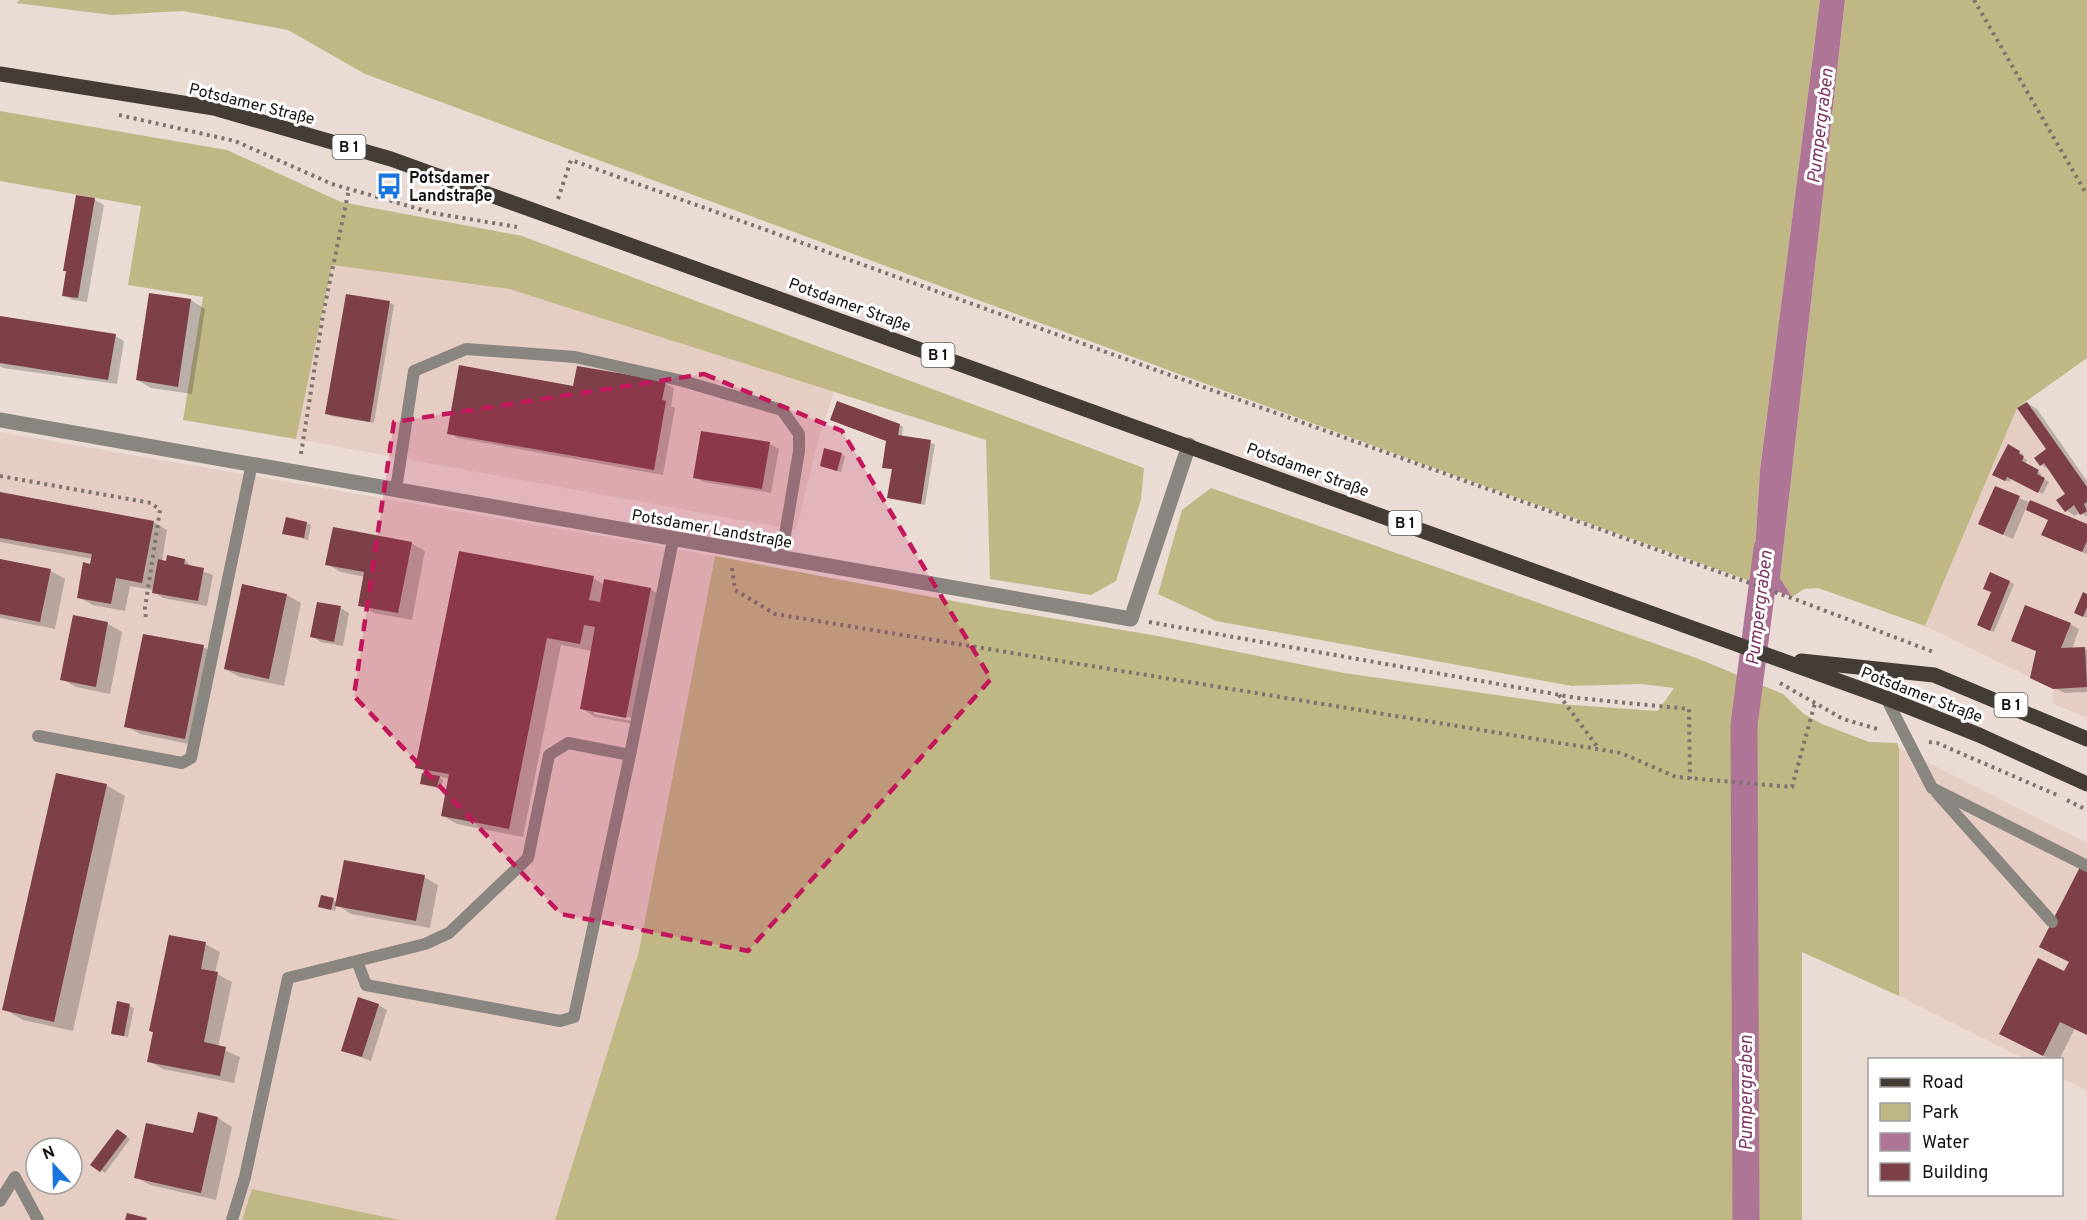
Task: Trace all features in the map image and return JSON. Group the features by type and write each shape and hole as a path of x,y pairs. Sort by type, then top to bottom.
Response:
{"main road":[{"name":"Potsdamer Straße","path":"0,74 214,108 391,159 1886,698 1979,735 2087,784"},
{"name":"Potsdamer Straße","path":"1776,658 1934,675 2087,739"}],"street":[{"name":"Potsdamer Landstraße","path":"0,420 1131,619"},
{"path":"1131,619 1189,445"}],"lane":[{"path":"396,489 414,371 466,349 575,357 683,381 782,410 799,434 797,462 781,559"},
{"path":"38,736 182,763 191,758 252,463"},
{"path":"357,961 366,985 560,1021 574,1017 673,540"},
{"path":"1886,698 1932,788 2052,922"},
{"path":"232,1220 245,1177 288,978 425,944 449,933 528,858 549,755 567,743 630,755"},
{"path":"1932,788 2087,866"},
{"path":"0,1201 15,1177 38,1220"}],"path":[{"path":"1974,0 2087,195"},
{"path":"107,113 235,141 332,184 433,213 524,229"},
{"path":"571,160 1797,600"},
{"path":"298,471 324,315 349,189"},
{"path":"0,476 151,503 160,510 145,608 146,620"},
{"path":"729,550 735,590 775,614 1599,749 1621,753 1676,777 1689,779 1792,787 1815,703"},
{"path":"1131,619 1559,695 1689,709 1689,779"},
{"path":"1773,679 1843,719 1907,738 1937,743 2087,810"},
{"path":"1559,695 1599,749"}],"highlighted area":[{"path":"704,374 842,431 991,679 748,951 561,914 354,696 394,422"}],"shaded area":[{"path":"332,265 509,289 834,392 819,437 796,530 296,439"},
{"path":"2017,408 2087,507 2087,718 2052,703 2054,689 1925,626"},
{"path":"0,432 715,556 639,951 555,1220 400,1220 253,1189 242,1220 0,1220"},
{"path":"1899,748 2087,843 2087,1091 2063,1079 2063,1058 2023,1058 1899,996"}],"green space":[{"path":"20,0 1820,0 1760,470 1753,582 1426,465 365,74 288,30 183,11 112,15 16,3"},
{"path":"1845,0 2087,0 2087,358 2017,408 1925,626 1818,588 1804,589 1792,597 1780,578"},
{"path":"0,111 227,150 341,202 522,236 1144,468 1141,499 1116,581 1091,595 990,579 986,440 509,289 332,265 296,439 183,420 203,297 128,285 141,206 0,181"},
{"path":"1211,488 1699,659 1783,694 1804,714 1822,724 1869,742 1897,743 1899,748 1899,996 1802,952 1802,1220 555,1220 639,951 715,556 985,607 1158,636 1344,673 1558,704 1658,711 1674,688 1641,684 1572,686 1216,621 1158,594 1182,510"},
{"path":"252,1189 400,1220 242,1220"}],"water":[{"path":"1820,0 1845,0 1780,578 1792,597 1753,582 1760,470"}],"building":[{"path":"76,195 95,198 78,298 62,296 66,271 63,271"},
{"path":"149,293 191,299 178,387 136,380"},
{"path":"346,294 390,301 370,422 325,414"},
{"path":"0,316 116,334 108,380 0,363"},
{"path":"459,365 573,386 577,366 666,381 662,400 666,401 654,470 447,434"},
{"path":"837,401 900,424 898,435 931,440 921,504 887,498 892,469 882,468 886,441 830,420"},
{"path":"2027,402 2087,487 2087,502 2084,504 2087,511 2080,515 2074,505 2065,512 2056,500 2065,494 2044,463 2040,466 2034,458 2046,449 2017,408"},
{"path":"701,431 770,442 762,489 693,478"},
{"path":"2008,444 2020,451 2019,454 2024,456 2022,461 2039,470 2037,474 2045,478 2038,493 2007,477 2005,481 1992,475"},
{"path":"824,448 842,453 837,471 820,466"},
{"path":"1995,486 2020,496 2003,535 1978,524"},
{"path":"0,492 154,521 142,583 116,578 111,604 77,598 83,562 90,564 92,554 0,538"},
{"path":"2030,500 2087,524 2087,541 2082,552 2041,535 2048,520 2026,510"},
{"path":"286,517 307,522 304,538 282,534"},
{"path":"333,527 412,542 398,613 358,606 364,572 325,565"},
{"path":"459,551 594,576 589,600 600,602 604,579 651,588 626,718 580,709 595,627 584,625 580,644 547,638 509,829 441,816 449,774 415,768"},
{"path":"167,555 185,559 184,564 204,568 198,601 152,593 158,559 166,561"},
{"path":"0,559 51,569 40,622 0,614"},
{"path":"1990,572 2010,581 1990,631 1977,625 1991,592 1983,589"},
{"path":"242,584 287,594 269,679 224,669"},
{"path":"2083,592 2087,594 2087,607 2083,617 2074,613"},
{"path":"317,602 341,606 334,642 310,637"},
{"path":"2025,605 2071,623 2061,648 2085,647 2087,687 2053,689 2030,678 2036,651 2011,641"},
{"path":"73,615 108,622 96,687 60,680"},
{"path":"143,634 204,645 185,739 124,727"},
{"path":"56,773 107,784 54,1022 2,1010"},
{"path":"422,773 440,776 437,787 420,784"},
{"path":"344,860 425,875 416,921 335,906"},
{"path":"2081,865 2087,868 2087,1035 2060,1022 2043,1056 1999,1034 2038,958 2064,971 2069,962 2039,947"},
{"path":"321,895 334,898 331,910 318,907"},
{"path":"169,935 206,942 201,969 218,972 204,1042 226,1047 220,1076 147,1062 153,1032 149,1031"},
{"path":"358,997 379,1004 362,1057 341,1051"},
{"path":"117,1001 130,1004 124,1036 111,1034"},
{"path":"198,1112 218,1117 201,1193 134,1178 146,1123 193,1133"},
{"path":"117,1129 127,1136 100,1172 90,1165"},
{"path":"127,1213 147,1218 146,1220 125,1220"}],"waterway":[{"name":"Pumpergraben","path":"1746,1220 1744,725 1767,549"}],"place":[{"name":"Potsdamer Landstraße","path":"389,186"}]}
